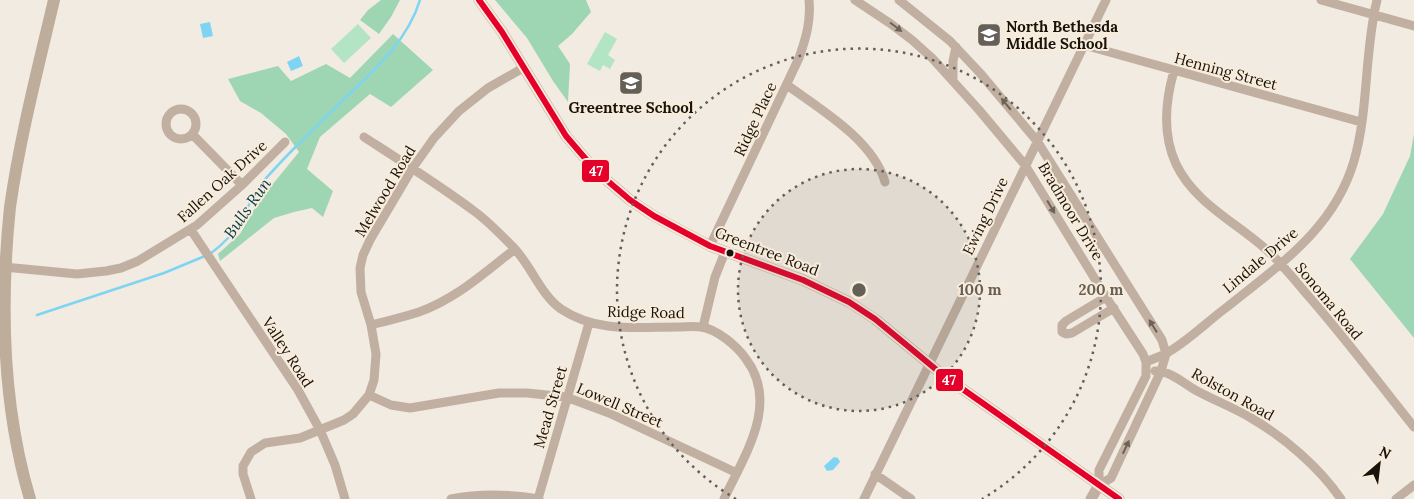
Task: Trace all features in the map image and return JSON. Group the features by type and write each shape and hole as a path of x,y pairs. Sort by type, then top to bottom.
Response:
{"main road":[{"path":"30,499 13,428 2,358 4,267 8,218 16,170 54,0"}],"street":[{"name":"Greentree Road","path":"479,0 491,15 566,136 596,171 641,208 710,246 833,293 875,319 928,364 1119,499"},
{"name":"Ridge Place","path":"710,246 787,85 807,36 810,11 809,0"},
{"name":"Bradmoor Drive","path":"855,0 912,40 953,80 1026,165 1143,354 1147,372"},
{"name":"Bradmoor Drive","path":"899,0 956,47 1037,142 1162,340 1166,354"},
{"name":"Ewing Drive","path":"864,499 1106,0"},
{"path":"1321,0 1414,26"},
{"name":"Lindale Drive","path":"1146,362 1166,354 1293,255 1313,233 1334,204 1354,161 1361,122 1370,29 1377,0"},
{"name":"Henning Street","path":"1084,45 1361,122"},
{"path":"953,80 953,61 956,47"},
{"name":"Melwood Road","path":"251,499 242,474 243,466 251,452 265,443 300,438 344,420 353,414 369,395 374,380 376,354 371,325 361,292 360,268 363,255 370,240 412,169 434,138 459,111 488,88 523,68"},
{"name":"Sonoma Road","path":"1174,71 1168,93 1166,122 1170,147 1176,165 1189,186 1201,198 1269,252 1318,307 1414,428"},
{"path":"787,85 830,116 858,140 875,159 885,182"},
{"path":"192,134 242,184"},
{"name":"Ridge Road","path":"364,137 475,212 515,248 546,293 559,307 574,317 588,323 607,326 702,327 721,336 739,348 752,366 759,386 762,403 758,426 724,499"},
{"name":"Fallen Oak Drive","path":"4,267 77,274 121,268 191,230 285,142"},
{"name":"Valley Road","path":"191,230 298,390 320,430 335,465 345,499"},
{"path":"371,325 420,312 446,300 474,282 515,248"},
{"path":"702,327 715,278 725,252"},
{"path":"1106,297 1066,321 1062,325 1062,332 1066,334 1072,333 1114,308"},
{"name":"Mead Street","path":"538,499 588,323"},
{"path":"1099,485 1111,478 1161,371 1166,354"},
{"path":"1091,499 1099,485 1099,470 1147,372 1161,371"},
{"name":"Rolston Road","path":"1161,371 1274,432 1311,465 1341,499"},
{"name":"Lowell Street","path":"369,395 391,405 410,408 499,393 527,393 566,397 608,413 736,473"},
{"path":"875,474 911,499"},
{"path":"1396,499 1414,485"},
{"path":"451,499 472,495 507,494 538,499"}],"green space":[{"path":"381,0 400,0 379,34 360,20 368,10"},
{"path":"495,0 586,0 591,12 572,34 558,46 570,64 568,102 527,38"},
{"path":"358,24 371,38 344,63 331,49"},
{"path":"605,32 617,39 608,55 615,60 610,69 603,65 600,71 587,64"},
{"path":"393,34 433,70 391,107 370,94 320,137 307,169 333,191 323,217 312,208 274,218 220,261 218,254 240,234 259,201 299,152 286,134 261,113 240,101 228,79 278,66 291,81 326,64 350,78"},
{"path":"1414,134 1414,338 1350,259 1383,214 1410,156"}],"water":[{"path":"210,22 213,36 203,38 200,24"},
{"path":"299,56 303,66 291,71 287,62"},
{"path":"834,457 838,458 840,462 833,470 827,471 824,466"}],"waterway":[{"name":"Bulls Run","path":"210,254 234,231 261,184 397,44 414,16 420,0"},
{"name":"Bulls Run","path":"37,315 164,273 205,256"}],"transit line":[{"name":"47","path":"479,0 502,32 566,136 596,171 630,200 654,216 710,246 803,280 849,302 875,319 944,376 1119,499"}],"place":[{"name":"North Bethesda Middle School","path":"989,35"},
{"name":"Greentree School","path":"631,83"}]}
